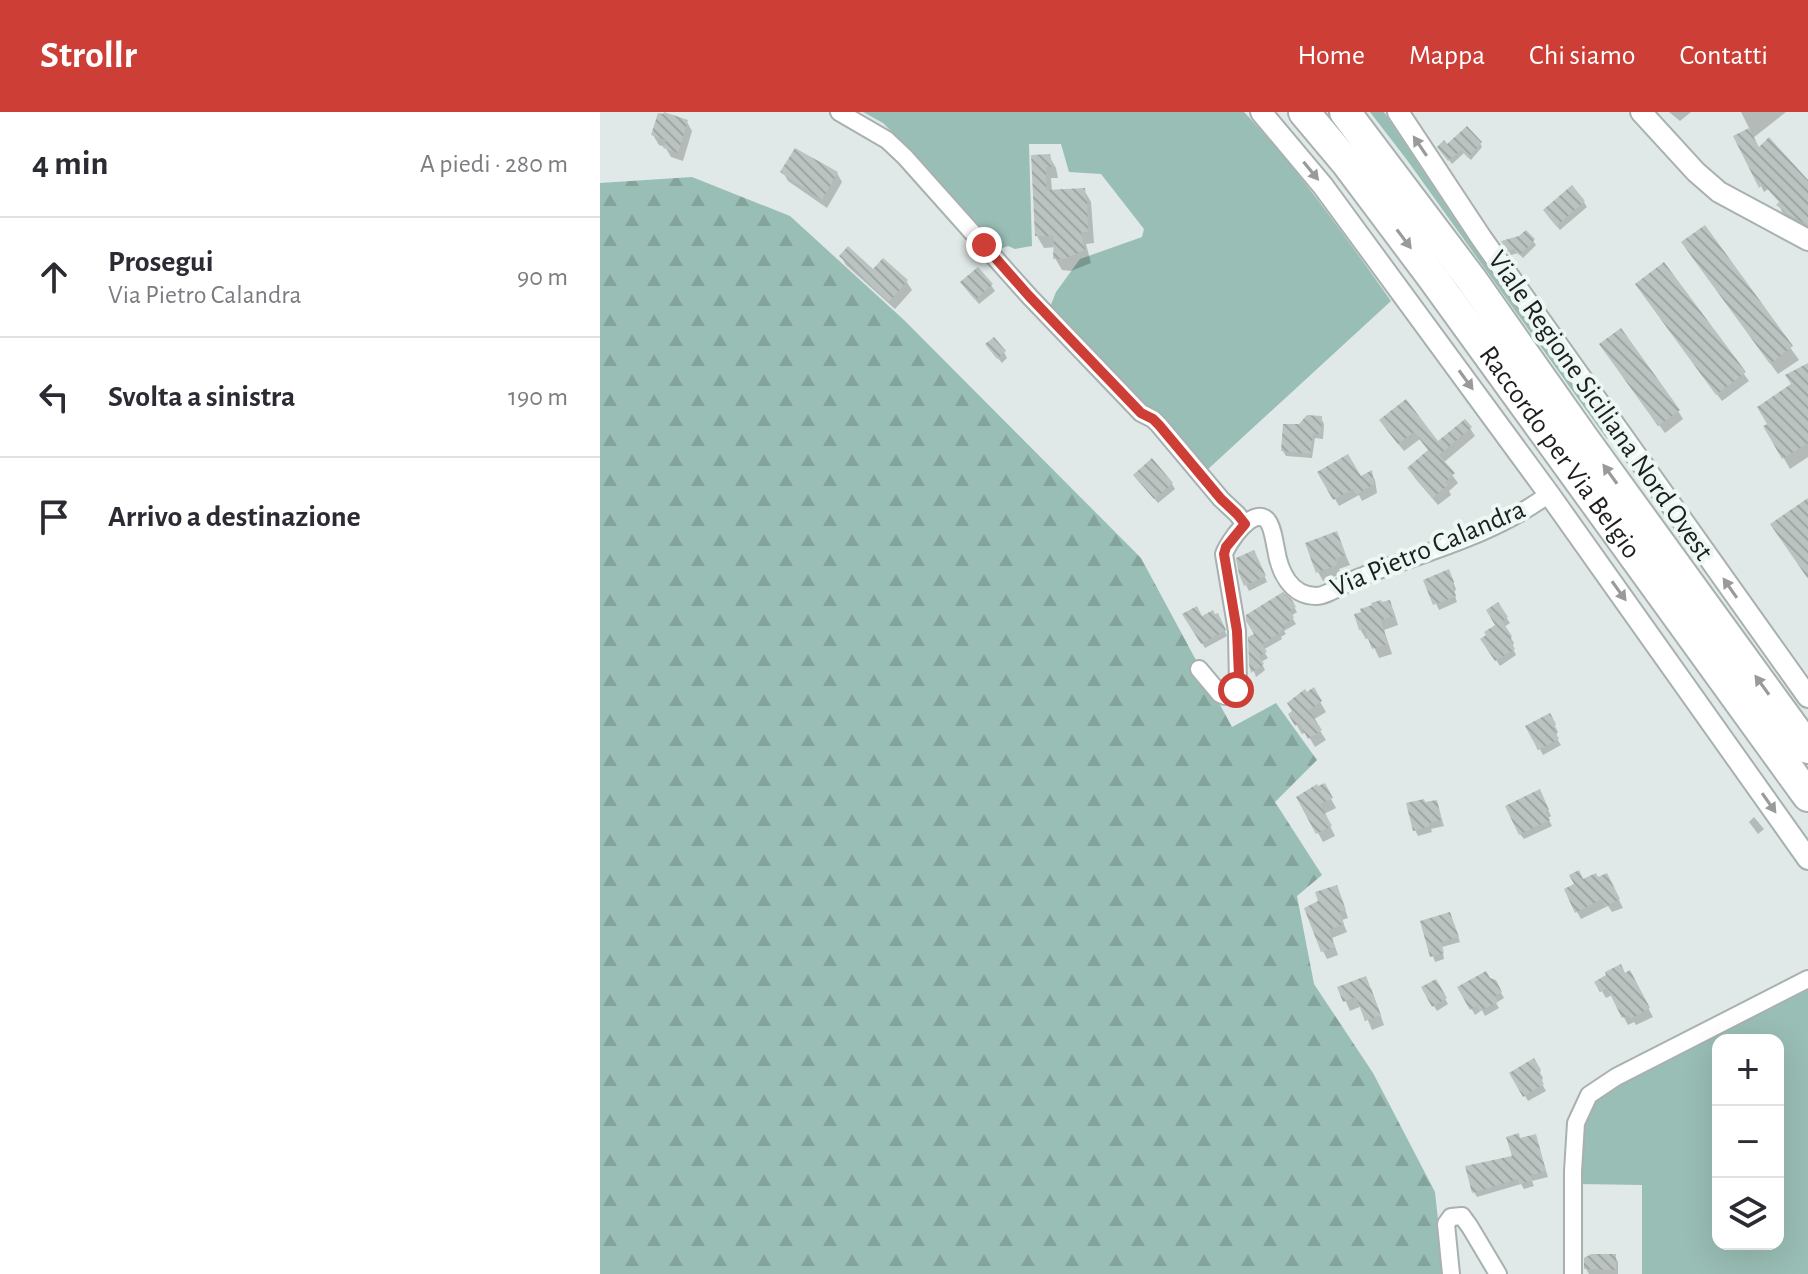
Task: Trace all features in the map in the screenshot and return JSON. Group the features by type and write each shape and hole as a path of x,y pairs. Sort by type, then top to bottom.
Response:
{"highway":[{"name":"Raccordo per Via Belgio","path":"1304,112 1346,162 1433,278 1808,796"},
{"name":"Raccordo per Via Belgio","path":"1345,112 1471,279 1808,748"},
{"path":"1614,530 1696,659 1808,816"}],"street":[{"path":"839,112 887,140 905,157 1029,296 1141,413 1159,425 1245,524 1224,554 1237,631 1238,686 1225,696 1220,694 1199,669"},
{"path":"1261,112 1323,186 1549,494 1808,859"},
{"name":"Viale Regione Siciliana Nord Ovest","path":"1398,112 1482,239 1808,697"},
{"path":"1641,112 1696,172 1719,192 1808,240"},
{"name":"Via Pietro Calandra","path":"1245,524 1257,518 1267,520 1281,570 1288,582 1300,592 1316,596 1489,530 1529,509 1549,494"},
{"path":"1573,1274 1576,1123 1589,1095 1616,1077 1808,979"},
{"path":"1451,1274 1446,1224 1451,1217 1462,1216 1498,1274"}],"green space":[{"path":"863,112 1244,112 1303,180 1391,301 1206,471 1170,425 1141,405 1050,307 1056,292 1080,259 1142,237 1144,229 1101,174 1069,172 1061,144 1029,144 1032,246 1000,249 883,123"},
{"path":"1370,112 1384,112 1456,221 1610,436 1607,439 1407,160"},
{"path":"692,177 790,216 904,320 1141,558 1232,727 1276,703 1317,760 1275,802 1322,875 1297,896 1314,984 1373,1073 1435,1192 1444,1274 600,1274 600,183"},
{"path":"1808,990 1808,1274 1642,1274 1642,1185 1579,1184 1582,1125 1594,1100 1615,1085 1712,1037 1712,1250 1784,1250 1784,1034 1719,1034"}],"building":[{"path":"658,113 688,120 678,153 663,148 666,140 651,135"},
{"path":"1467,126 1482,142 1468,158 1461,150 1448,161 1437,147 1444,140 1447,144"},
{"path":"1749,128 1759,147 1769,137 1808,180 1808,225 1776,205 1779,202 1763,184 1759,188 1733,136"},
{"path":"795,148 838,172 822,200 780,172"},
{"path":"1050,154 1053,167 1046,167 1046,190 1085,188 1087,198 1088,232 1081,232 1085,250 1064,259 1053,259 1054,236 1035,236 1031,155"},
{"path":"1572,185 1585,201 1556,226 1543,210"},
{"path":"1705,225 1793,346 1770,364 1681,242"},
{"path":"1526,230 1535,239 1529,246 1519,255 1514,249 1507,252 1501,241 1519,236"},
{"path":"848,246 873,269 883,258 908,280 889,302 839,256"},
{"path":"1664,262 1746,372 1716,395 1635,284"},
{"path":"978,267 993,284 975,300 960,282"},
{"path":"1621,328 1680,410 1658,426 1599,344"},
{"path":"994,337 1006,351 997,359 985,344"},
{"path":"1808,363 1808,443 1782,459 1763,426 1767,424 1757,407 1791,384 1785,375"},
{"path":"1406,399 1438,441 1465,419 1472,427 1439,455 1455,473 1445,482 1448,485 1432,498 1407,468 1428,450 1414,432 1398,444 1379,420"},
{"path":"1307,415 1322,416 1321,434 1313,434 1310,454 1281,451 1283,424 1299,424"},
{"path":"1348,454 1361,476 1372,470 1374,484 1356,495 1353,489 1333,500 1317,472"},
{"path":"1152,458 1173,483 1154,499 1133,475"},
{"path":"1808,498 1808,579 1770,524"},
{"path":"1337,531 1346,555 1335,559 1337,565 1316,573 1305,543"},
{"path":"1254,550 1266,576 1244,586 1236,558"},
{"path":"1449,569 1456,596 1433,605 1423,580"},
{"path":"1283,592 1296,607 1290,610 1294,618 1283,625 1285,628 1280,633 1262,644 1267,652 1259,656 1264,664 1251,673 1248,637 1254,634 1246,615"},
{"path":"1381,600 1390,600 1395,616 1381,620 1388,644 1372,649 1364,628 1359,630 1354,614"},
{"path":"1498,602 1508,617 1502,621 1512,636 1510,640 1515,649 1495,661 1480,639 1486,635 1484,632 1500,622 1495,625 1486,610"},
{"path":"1197,606 1202,616 1213,610 1215,614 1218,613 1226,630 1201,644 1182,614"},
{"path":"1314,687 1322,701 1309,710 1322,730 1308,739 1299,723 1295,726 1288,714 1292,711 1287,703 1305,689 1307,692"},
{"path":"1550,713 1559,739 1538,750 1525,726"},
{"path":"1325,783 1333,798 1320,804 1332,826 1316,834 1296,797 1317,784"},
{"path":"1540,789 1550,820 1519,835 1505,806"},
{"path":"1424,799 1425,802 1437,800 1442,820 1413,831 1406,803"},
{"path":"1579,870 1583,879 1596,873 1598,877 1607,873 1620,899 1605,906 1602,899 1575,913 1564,889 1574,884 1569,875"},
{"path":"1337,885 1346,910 1340,912 1344,924 1329,930 1335,947 1321,952 1304,908 1318,901 1315,892"},
{"path":"1450,912 1459,937 1441,942 1444,953 1430,957 1420,921"},
{"path":"1621,964 1625,973 1630,970 1650,1008 1630,1019 1629,1015 1622,1018 1607,988 1600,992 1594,982"},
{"path":"1486,971 1490,978 1496,980 1502,992 1495,996 1498,1002 1480,1011 1477,1006 1470,1010 1457,987"},
{"path":"1366,976 1381,1015 1365,1021 1356,997 1343,1002 1337,987"},
{"path":"1436,979 1447,998 1432,1007 1421,987"},
{"path":"1534,1058 1544,1084 1523,1097 1509,1073"},
{"path":"1519,1133 1520,1138 1536,1134 1546,1171 1531,1175 1532,1181 1519,1184 1518,1179 1472,1193 1465,1166 1512,1156 1506,1137"},
{"path":"1591,1254 1616,1254 1616,1270 1584,1269 1584,1258"}],"route":[{"path":"984,245 1141,413 1159,425 1245,524 1224,554 1237,631 1239,676 1236,690"}]}
